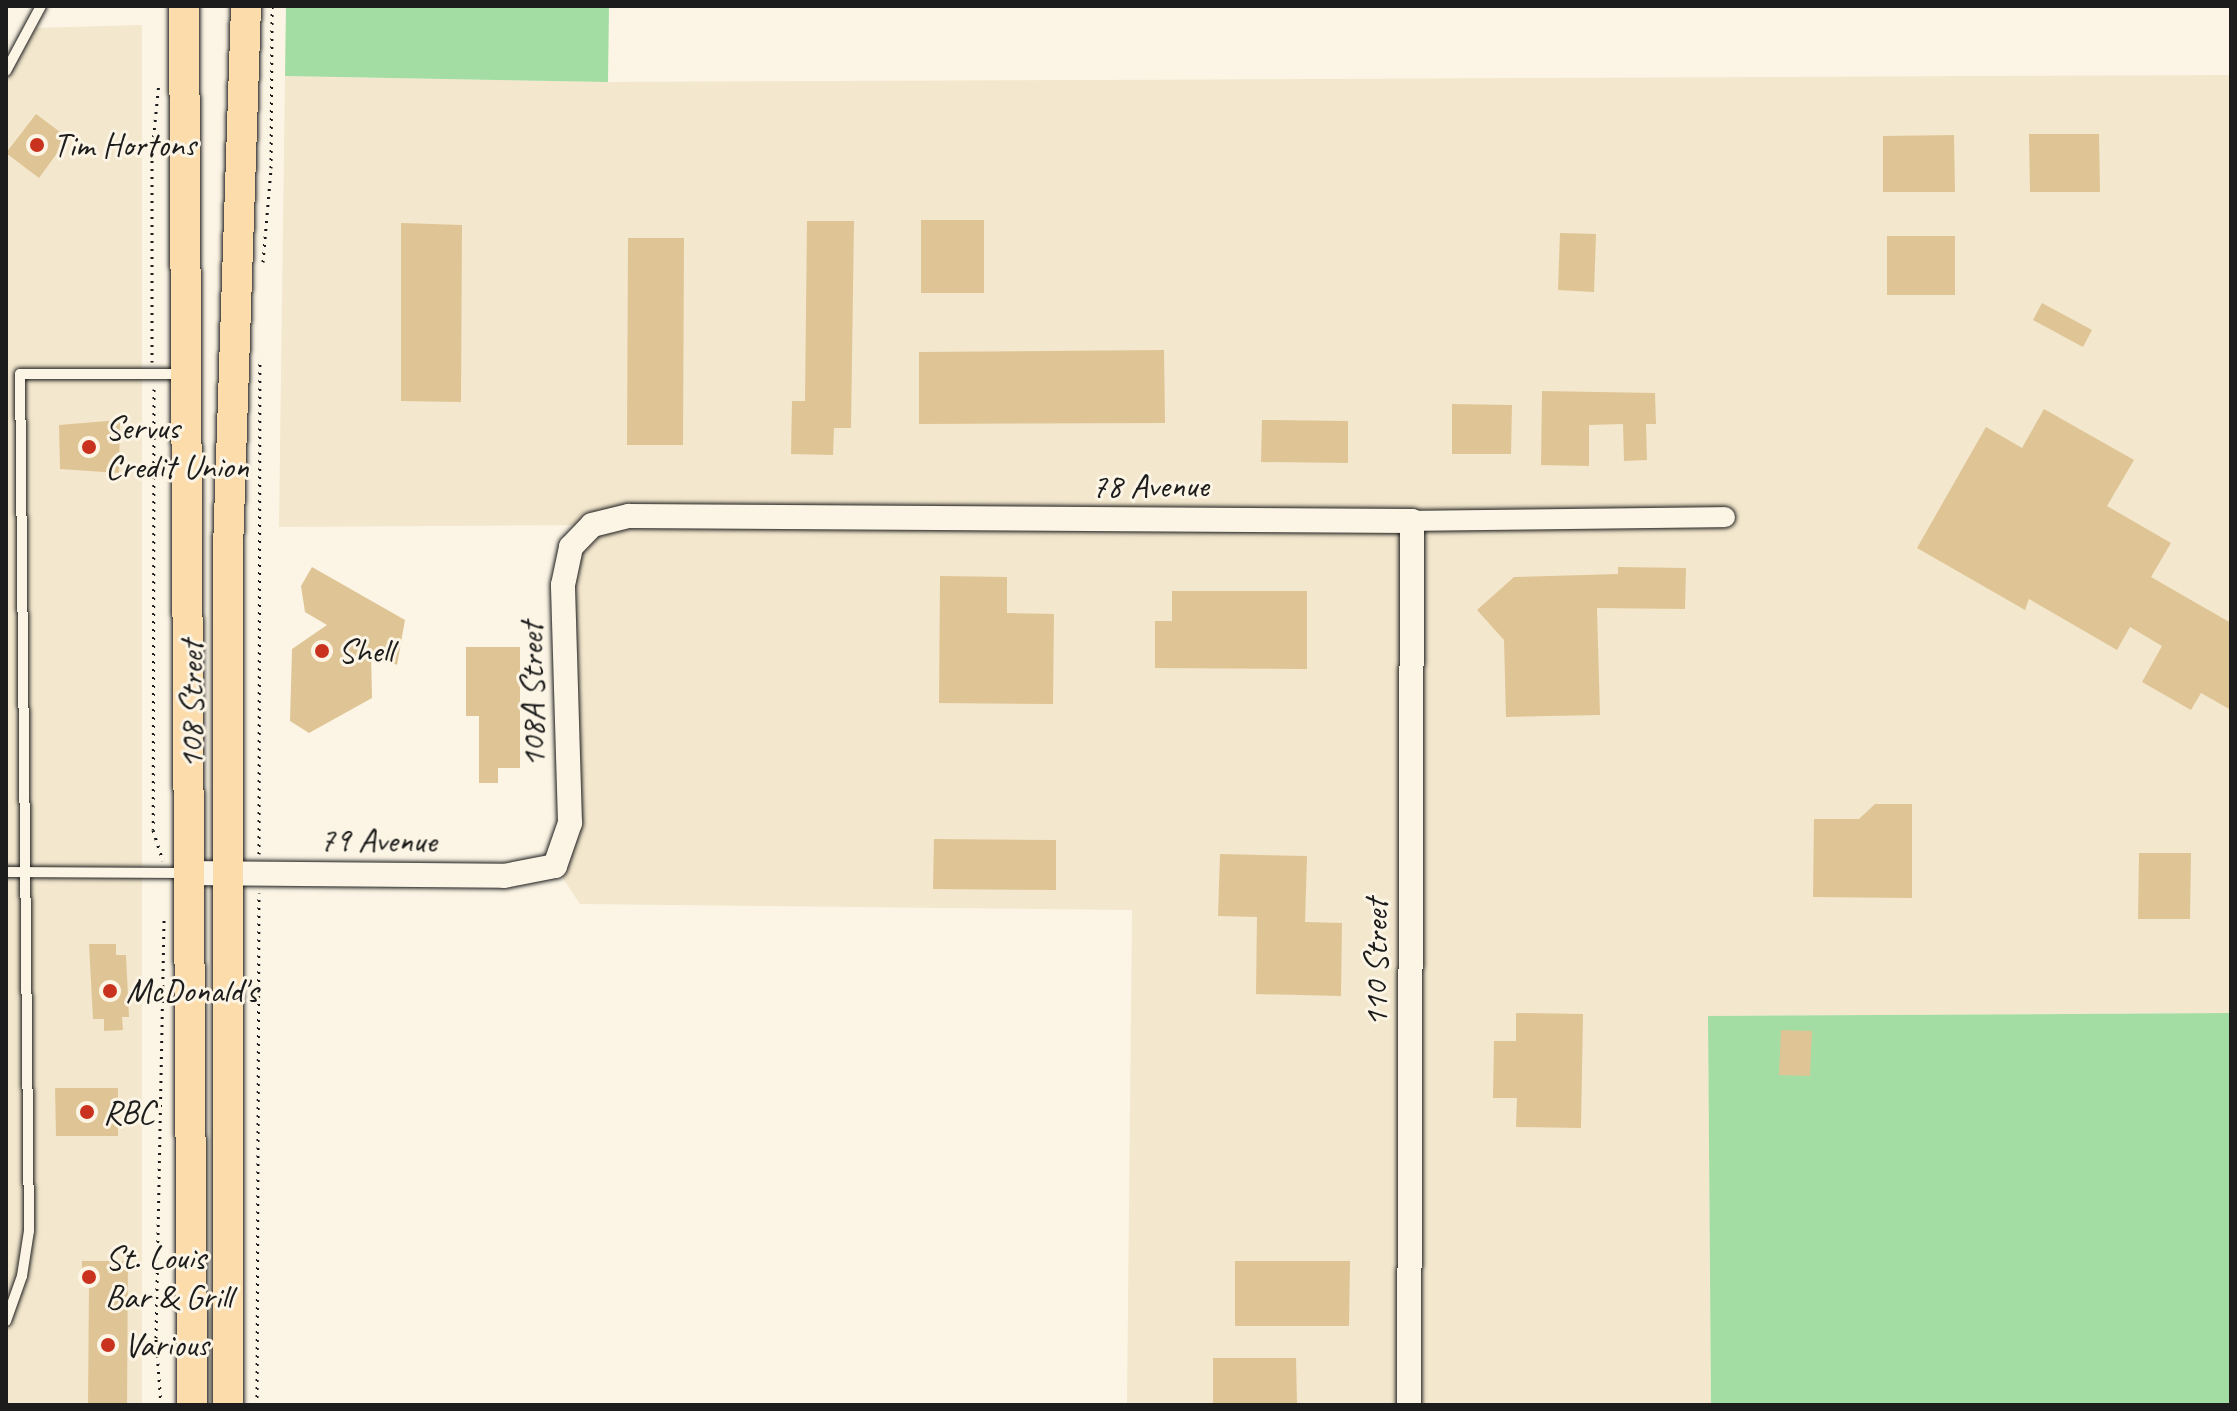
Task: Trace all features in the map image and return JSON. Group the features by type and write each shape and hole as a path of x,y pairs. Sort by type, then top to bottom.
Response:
{"main road":[{"name":"108 Street","path":"184,6 185,374 177,873 192,1405"},
{"path":"236,6 243,85"},
{"name":"108 Street","path":"228,1405 228,549 246,6"}],"street":[{"name":"78 Avenue","path":"580,538 592,525 629,516 1412,521 1725,517"},
{"name":"110 Street","path":"1409,1405 1412,521"},
{"name":"108A Street","path":"559,853 570,823 563,585 571,547 580,538"},
{"name":"79 Avenue","path":"177,873 504,876 555,866 559,853"}],"lane":[{"path":"6,71 41,6"},
{"path":"6,1321 22,1276 29,1231 22,872 20,374 185,374"},
{"path":"6,872 177,873"}],"path":[{"path":"262,275 271,168 272,6"},
{"path":"160,69 152,153 152,374 157,421 153,830 177,873"},
{"path":"257,1405 260,350"},
{"path":"161,1405 156,1360 162,1227 160,963 162,921 168,912"}],"shaded area":[{"path":"142,25 142,1405 6,1405 6,71 33,28"},
{"path":"2231,75 2231,1013 1708,1016 1711,1405 1127,1405 1132,910 580,904 555,866 570,823 563,585 591,525 279,527 285,76 608,82"}],"green space":[{"path":"286,6 609,6 608,82 285,76"},
{"path":"2231,1013 2231,1405 1711,1405 1708,1016"}],"building":[{"name":"Tim Hortons","path":"36,114 68,138 39,178 6,153"},
{"path":"2029,134 2099,134 2100,192 2030,192"},
{"path":"1954,135 1955,192 1883,192 1883,136"},
{"path":"921,220 984,220 984,293 921,293"},
{"path":"807,221 854,221 851,428 834,428 833,455 791,454 792,401 805,401"},
{"path":"401,223 462,225 461,402 401,401"},
{"path":"1560,233 1596,234 1594,292 1558,290"},
{"path":"1887,236 1955,236 1955,295 1887,295"},
{"path":"628,238 684,238 683,445 627,445"},
{"path":"2042,303 2092,330 2083,347 2033,320"},
{"path":"1164,350 1165,423 919,424 919,352"},
{"path":"1542,391 1655,393 1656,424 1646,424 1647,460 1624,461 1623,424 1589,425 1589,466 1541,465"},
{"path":"1452,404 1512,405 1511,454 1452,454"},
{"path":"2044,409 2134,460 2107,506 2171,543 2151,577 2231,623 2231,710 2201,693 2191,710 2142,682 2162,646 2130,627 2117,650 2029,599 2025,610 1917,548 1986,427 2022,448"},
{"name":"Servus Credit Union","path":"120,420 119,473 60,469 59,425"},
{"path":"1262,420 1348,421 1348,463 1261,462"},
{"name":"Shell","path":"312,567 405,620 397,665 371,651 372,698 309,733 290,721 292,649 327,625 305,612 301,586"},
{"path":"1618,567 1686,568 1685,609 1597,608 1600,715 1506,717 1504,640 1477,610 1514,577 1618,574"},
{"path":"940,576 1007,577 1007,613 1054,614 1053,704 939,703"},
{"path":"1172,591 1307,591 1307,669 1155,668 1155,621 1172,621"},
{"path":"466,647 520,647 520,768 498,768 498,783 479,783 479,716 466,716"},
{"path":"1875,804 1912,804 1912,898 1813,897 1814,819 1859,819"},
{"path":"934,839 1056,840 1056,890 933,889"},
{"path":"2139,853 2191,853 2190,919 2138,919"},
{"path":"1220,854 1307,856 1305,922 1342,923 1341,996 1256,994 1257,917 1218,916"},
{"name":"McDonald's","path":"89,944 116,944 116,955 126,955 129,1017 122,1017 123,1030 104,1031 104,1019 93,1019"},
{"path":"1516,1013 1583,1014 1581,1128 1516,1127 1517,1098 1493,1098 1494,1041 1516,1041"},
{"path":"1781,1030 1812,1031 1810,1076 1779,1075"},
{"name":"RBC","path":"55,1088 118,1088 118,1136 56,1136"},
{"name":"Various","path":"82,1261 128,1261 127,1405 88,1405 89,1285 82,1285"},
{"path":"1235,1261 1350,1261 1349,1326 1235,1326"},
{"path":"1213,1358 1296,1358 1297,1405 1213,1405"}],"place":[{"name":"Tim Hortons","path":"37,145"},
{"name":"Servus Credit Union","path":"89,447"},
{"name":"Shell","path":"322,651"},
{"name":"McDonald's","path":"110,991"},
{"name":"RBC","path":"87,1112"},
{"name":"St. Louis Bar & Grill","path":"89,1277"},
{"name":"Various","path":"108,1345"}]}
